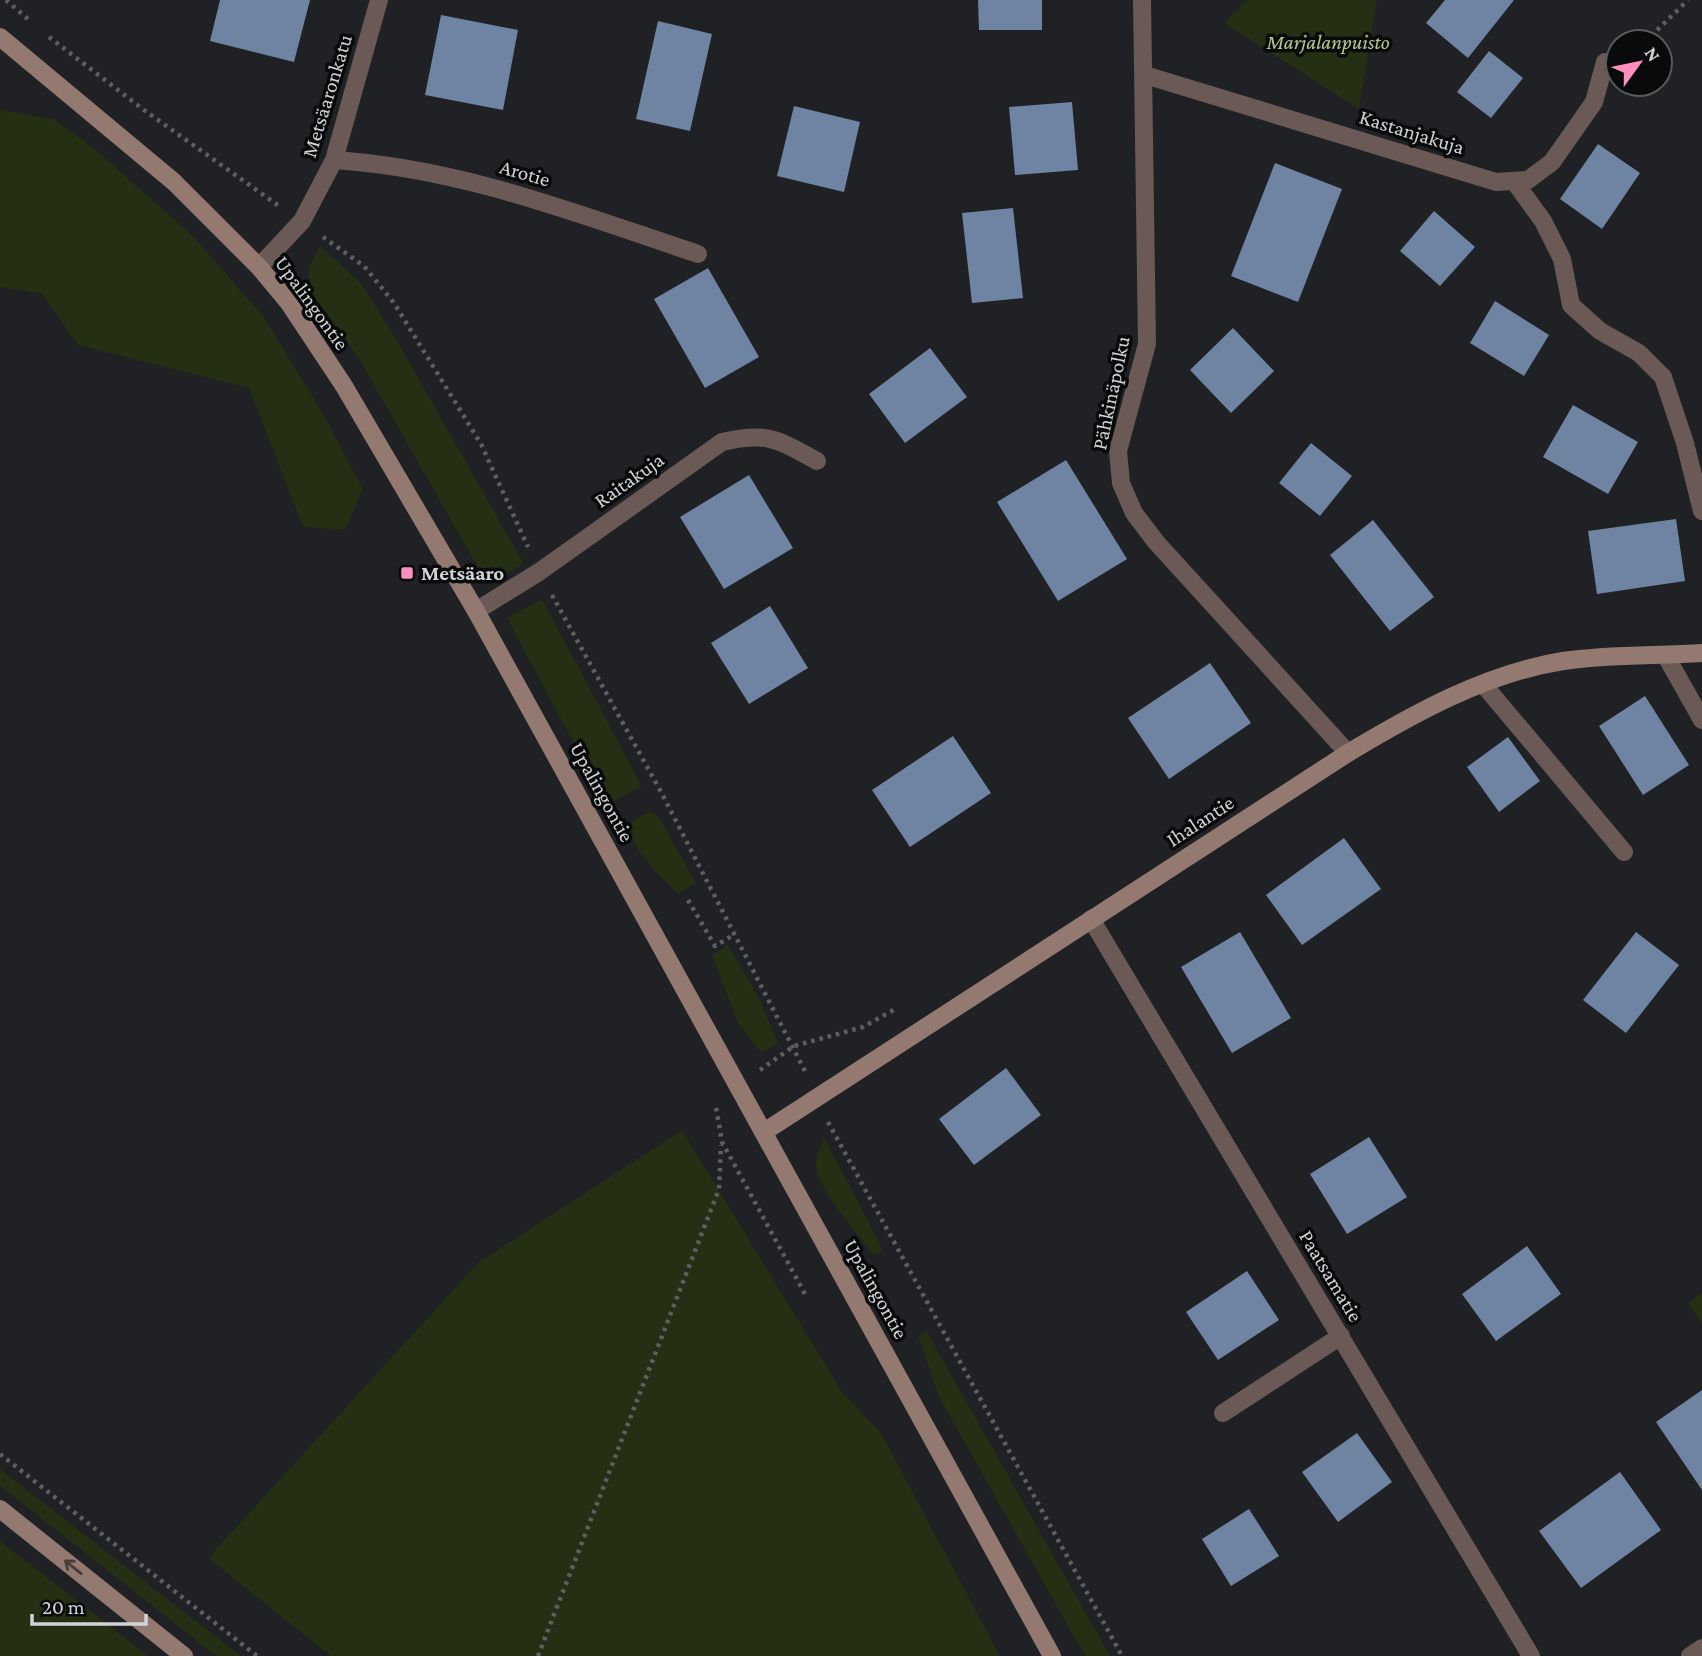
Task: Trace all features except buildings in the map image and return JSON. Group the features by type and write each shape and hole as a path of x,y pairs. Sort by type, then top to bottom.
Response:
{"street":[{"name":"Metsäaronkatu","path":"259,267 302,221 334,160 379,0"},
{"name":"Pähkinäpolku","path":"1142,0 1147,344 1118,451 1121,484 1134,513 1156,542 1348,753"},
{"name":"Upalingontie","path":"0,37 174,182 259,267 289,303 344,386 476,611 1052,1656"},
{"path":"1514,181 1528,180 1552,162 1594,102 1604,66"},
{"name":"Kastanjakuja","path":"1145,75 1496,182 1514,181"},
{"name":"Arotie","path":"334,160 391,164 460,179 548,203 698,254"},
{"path":"1514,181 1543,221 1563,259 1571,305 1600,331 1639,353 1663,377 1685,443 1702,511"},
{"name":"Raitakuja","path":"476,611 539,572 722,442 751,435 776,439 817,461"},
{"name":"Ihalantie","path":"764,1132 1348,753 1441,701 1483,684 1562,661 1702,653"},
{"path":"1666,656 1702,720"},
{"path":"1483,684 1625,852"},
{"name":"Paatsamatie","path":"1091,919 1531,1656"},
{"path":"1223,1413 1341,1336"},
{"path":"0,1509 184,1656"},
{"path":"1690,1656 1702,1648"}],"path":[{"path":"6,0 32,23"},
{"path":"1659,28 1688,0"},
{"path":"41,31 144,110 364,266 394,303 481,444 539,572 794,1046 835,1138 1122,1656"},
{"path":"688,900 715,946 735,934"},
{"path":"716,1099 716,1122 722,1142 805,1294"},
{"path":"538,1656 719,1189 722,1142"},
{"path":"0,1454 257,1656"}],"green space":[{"name":"Marjalanpuisto","path":"1247,0 1377,0 1359,109 1224,23"},
{"path":"0,110 53,119 96,150 193,236 263,316 321,410 363,489 345,530 303,527 249,388 78,345 42,294 0,287"},
{"path":"320,246 361,283 395,337 524,564 487,583 358,357 311,292 308,270"},
{"path":"542,599 642,786 607,805 507,618"},
{"path":"650,812 659,817 696,883 678,894 646,860 634,841 632,821"},
{"path":"728,945 759,998 778,1043 761,1053 738,1023 712,955"},
{"path":"682,1130 842,1392 881,1433 1000,1656 331,1656 208,1558 479,1262"},
{"path":"824,1137 883,1250 874,1255 839,1211 823,1185 816,1163"},
{"path":"1702,1293 1702,1323 1688,1303"},
{"path":"926,1330 1110,1656 1085,1656 939,1397 918,1336"},
{"path":"0,1469 241,1656 216,1656 0,1486"},
{"path":"0,1541 138,1648 148,1656 0,1656"}],"place":[{"name":"Metsäaro","path":"407,573"}]}
